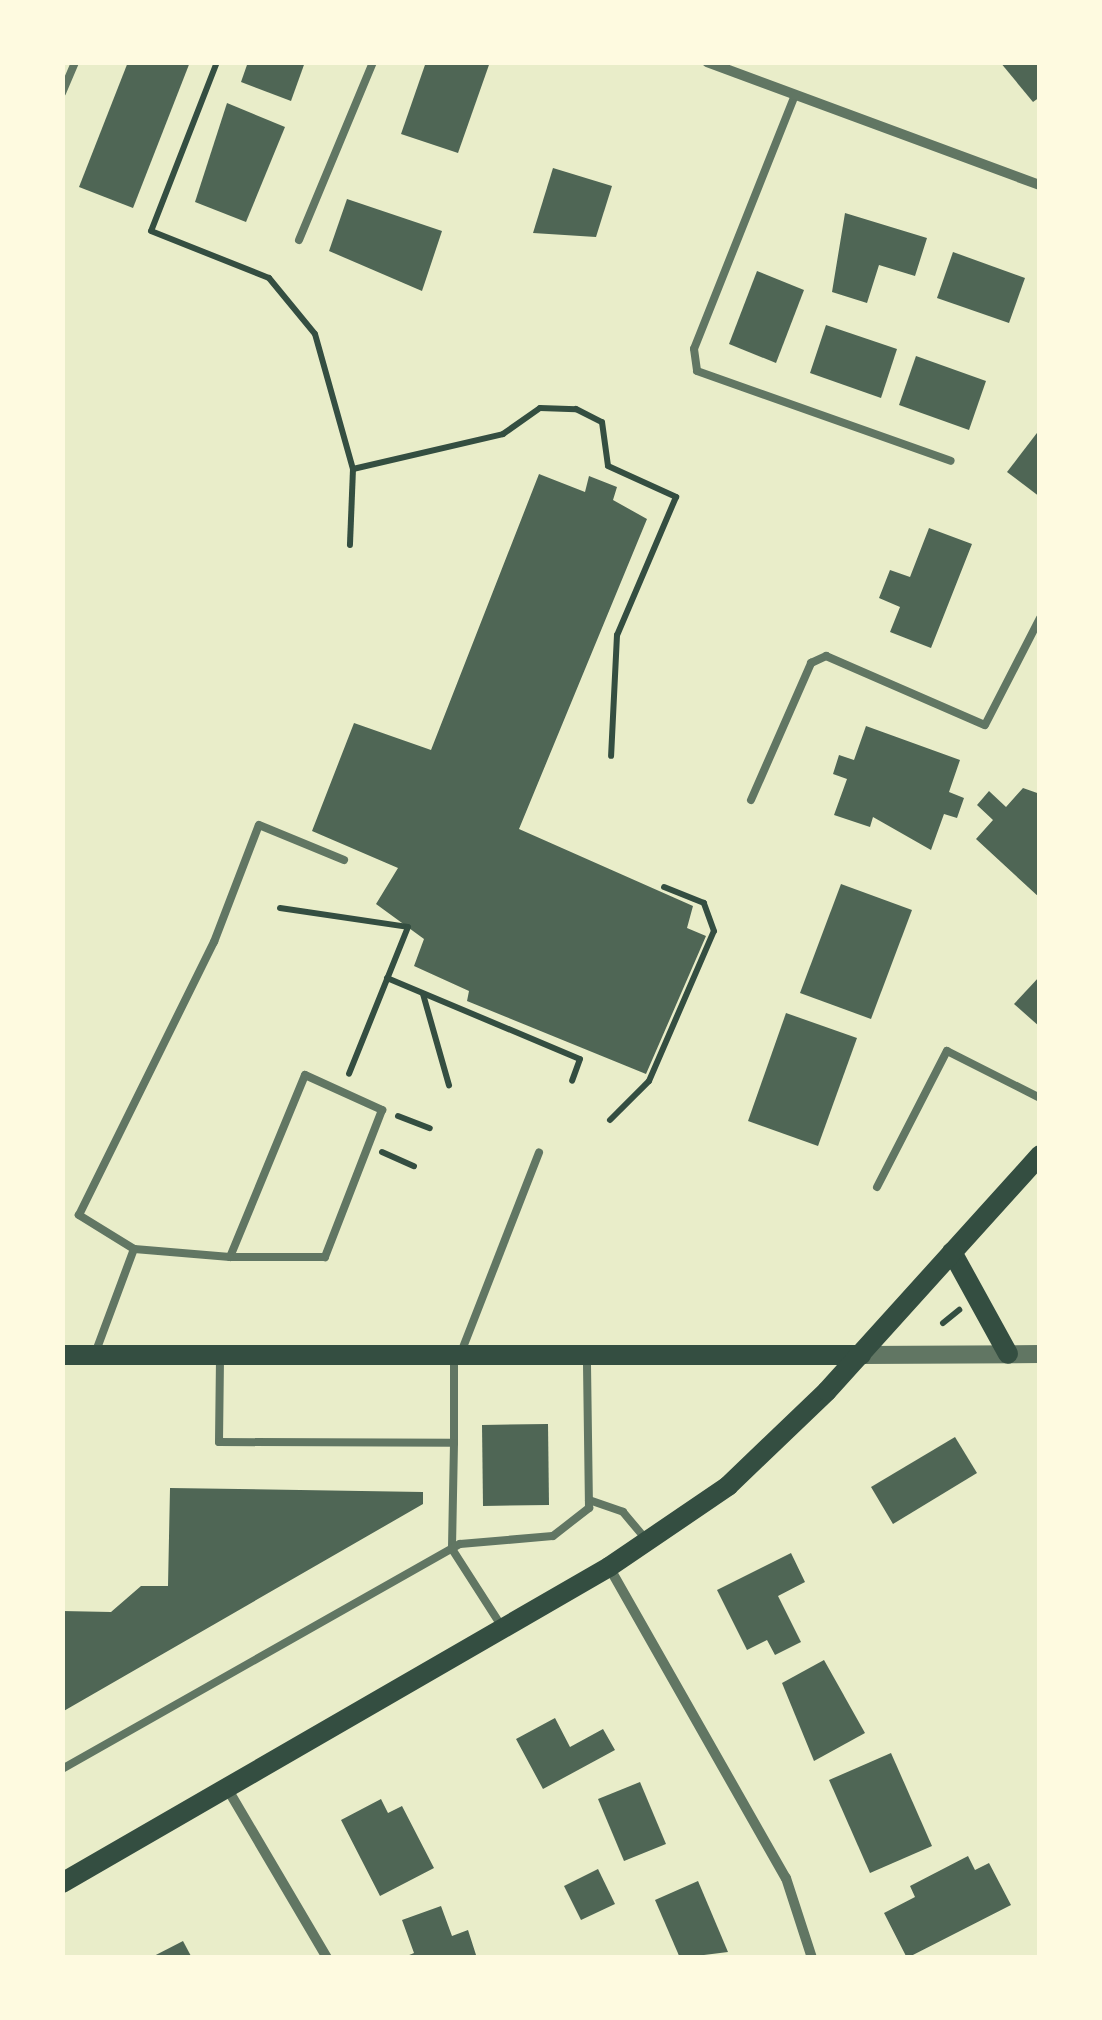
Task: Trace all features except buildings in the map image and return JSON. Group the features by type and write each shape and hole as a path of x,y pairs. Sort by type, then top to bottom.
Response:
{"main road":[{"path":"62,1882 609,1567 728,1486 861,1355 1040,1155"},
{"path":"952,1252 1008,1354"},
{"path":"62,1355 861,1355"}],"street":[{"path":"707,62 1040,186"},
{"path":"861,1355 1040,1354"},
{"path":"609,1567 786,1878 812,1958"},
{"path":"227,1788 327,1958"}],"lane":[{"path":"62,93 75,62"},
{"path":"299,240 373,62"},
{"path":"795,95 694,349 697,371 951,461"},
{"path":"751,800 811,663 826,656 985,725 1040,618"},
{"path":"230,1257 305,1075 382,1110 325,1257 230,1257 134,1249 80,1215 214,942 242,852 260,825 344,860"},
{"path":"878,1187 947,1051 1040,1098"},
{"path":"502,1627 452,1548 458,1355 539,1152"},
{"path":"94,1355 134,1249"},
{"path":"220,1355 220,1442 454,1442"},
{"path":"62,1769 452,1548 553,1536 589,1500 588,1355"},
{"path":"589,1500 623,1512 648,1542"}],"path":[{"path":"218,62 151,231 269,278 315,334 353,468 350,545"},
{"path":"353,468 502,434 540,408 576,410 602,422 608,466 676,497 618,635 611,756"},
{"path":"610,1120 648,1082 714,931 704,903 664,886"},
{"path":"280,908 408,927 342,1092"},
{"path":"387,978 580,1058 572,1082"},
{"path":"422,992 449,1085"},
{"path":"382,1110 430,1128"},
{"path":"368,1146 414,1166"},
{"path":"941,1319 964,1308"}]}
